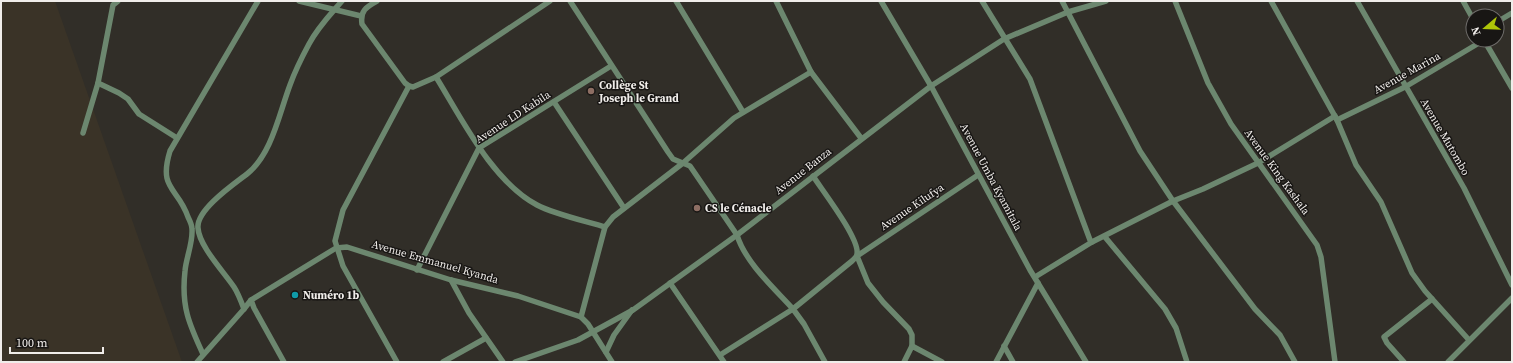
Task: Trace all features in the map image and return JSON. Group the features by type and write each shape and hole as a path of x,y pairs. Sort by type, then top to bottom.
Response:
{"street":[{"path":"83,133 98,83 113,5 118,1"},
{"path":"244,308 234,287 219,269 187,213 169,188 165,176 165,166 170,151 258,1"},
{"path":"299,1 361,16"},
{"path":"203,354 186,313 185,271 195,228 200,217 208,207 256,166 269,141 290,83 308,45 320,26 342,1"},
{"path":"377,1 363,10 361,16 362,24 409,86"},
{"path":"409,86 417,86 436,76 550,1"},
{"path":"570,1 610,66 668,152 673,159 690,166 737,235 740,245 748,257 793,309 804,324 826,362"},
{"path":"676,1 742,112"},
{"path":"776,1 811,72 861,138"},
{"name":"Avenue Umba Kyamitala","path":"881,1 931,86 1036,280 1086,362"},
{"path":"982,1 1030,79 1092,242"},
{"path":"1062,1 1140,151 1173,201 1255,309 1280,335 1295,362"},
{"name":"Avenue Banza","path":"515,362 531,355 562,347 633,310 737,235 861,138 931,86 1004,39 1068,12 1106,1"},
{"name":"Avenue King Kashala","path":"1175,1 1208,82 1231,124 1317,245 1321,257 1334,362"},
{"path":"1271,1 1336,118 1356,165 1384,207 1412,273 1432,299 1469,340"},
{"name":"Avenue Mutombo","path":"1356,1 1404,87 1464,188 1512,285"},
{"name":"Avenue Marina","path":"1036,280 1092,242 1173,201 1203,190 1258,163 1336,118 1404,87 1470,48"},
{"path":"1489,48 1512,88"},
{"name":"Avenue LD Kabila","path":"418,270 479,148 610,66"},
{"path":"612,362 593,331 581,317 604,227 624,208 683,163 742,112 811,72"},
{"path":"436,76 479,148 511,185 528,200 539,206 604,227"},
{"path":"98,83 128,99 138,114 178,138"},
{"path":"397,362 343,266 336,248 336,232 343,210 409,86"},
{"path":"554,102 624,208"},
{"name":"Avenue Kilufya","path":"720,355 793,309 857,256 978,175"},
{"path":"813,176 854,239 857,256 868,283 883,302 910,329 912,335 912,346 904,362"},
{"path":"1105,236 1165,309 1176,328 1187,362"},
{"name":"Avenue Emmanuel Kyanda","path":"336,248 347,247 452,280 518,296 581,317"},
{"path":"197,362 251,300 336,248"},
{"path":"452,280 469,313 503,362"},
{"path":"996,362 1036,280"},
{"path":"670,283 724,362"},
{"path":"1448,362 1512,298"},
{"path":"1404,362 1387,343 1384,337 1432,299"},
{"path":"251,300 284,362"},
{"path":"606,352 611,341 633,310"},
{"path":"444,362 486,338"},
{"path":"912,346 942,362"},
{"path":"1004,346 1013,362"}],"shaded area":[{"path":"1,1 55,1 182,362 1,362"}],"place":[{"name":"Collège St Joseph le Grand","path":"591,91"},
{"name":"CS le Cénacle","path":"697,208"},
{"name":"Numéro 1b","path":"295,295"}]}
